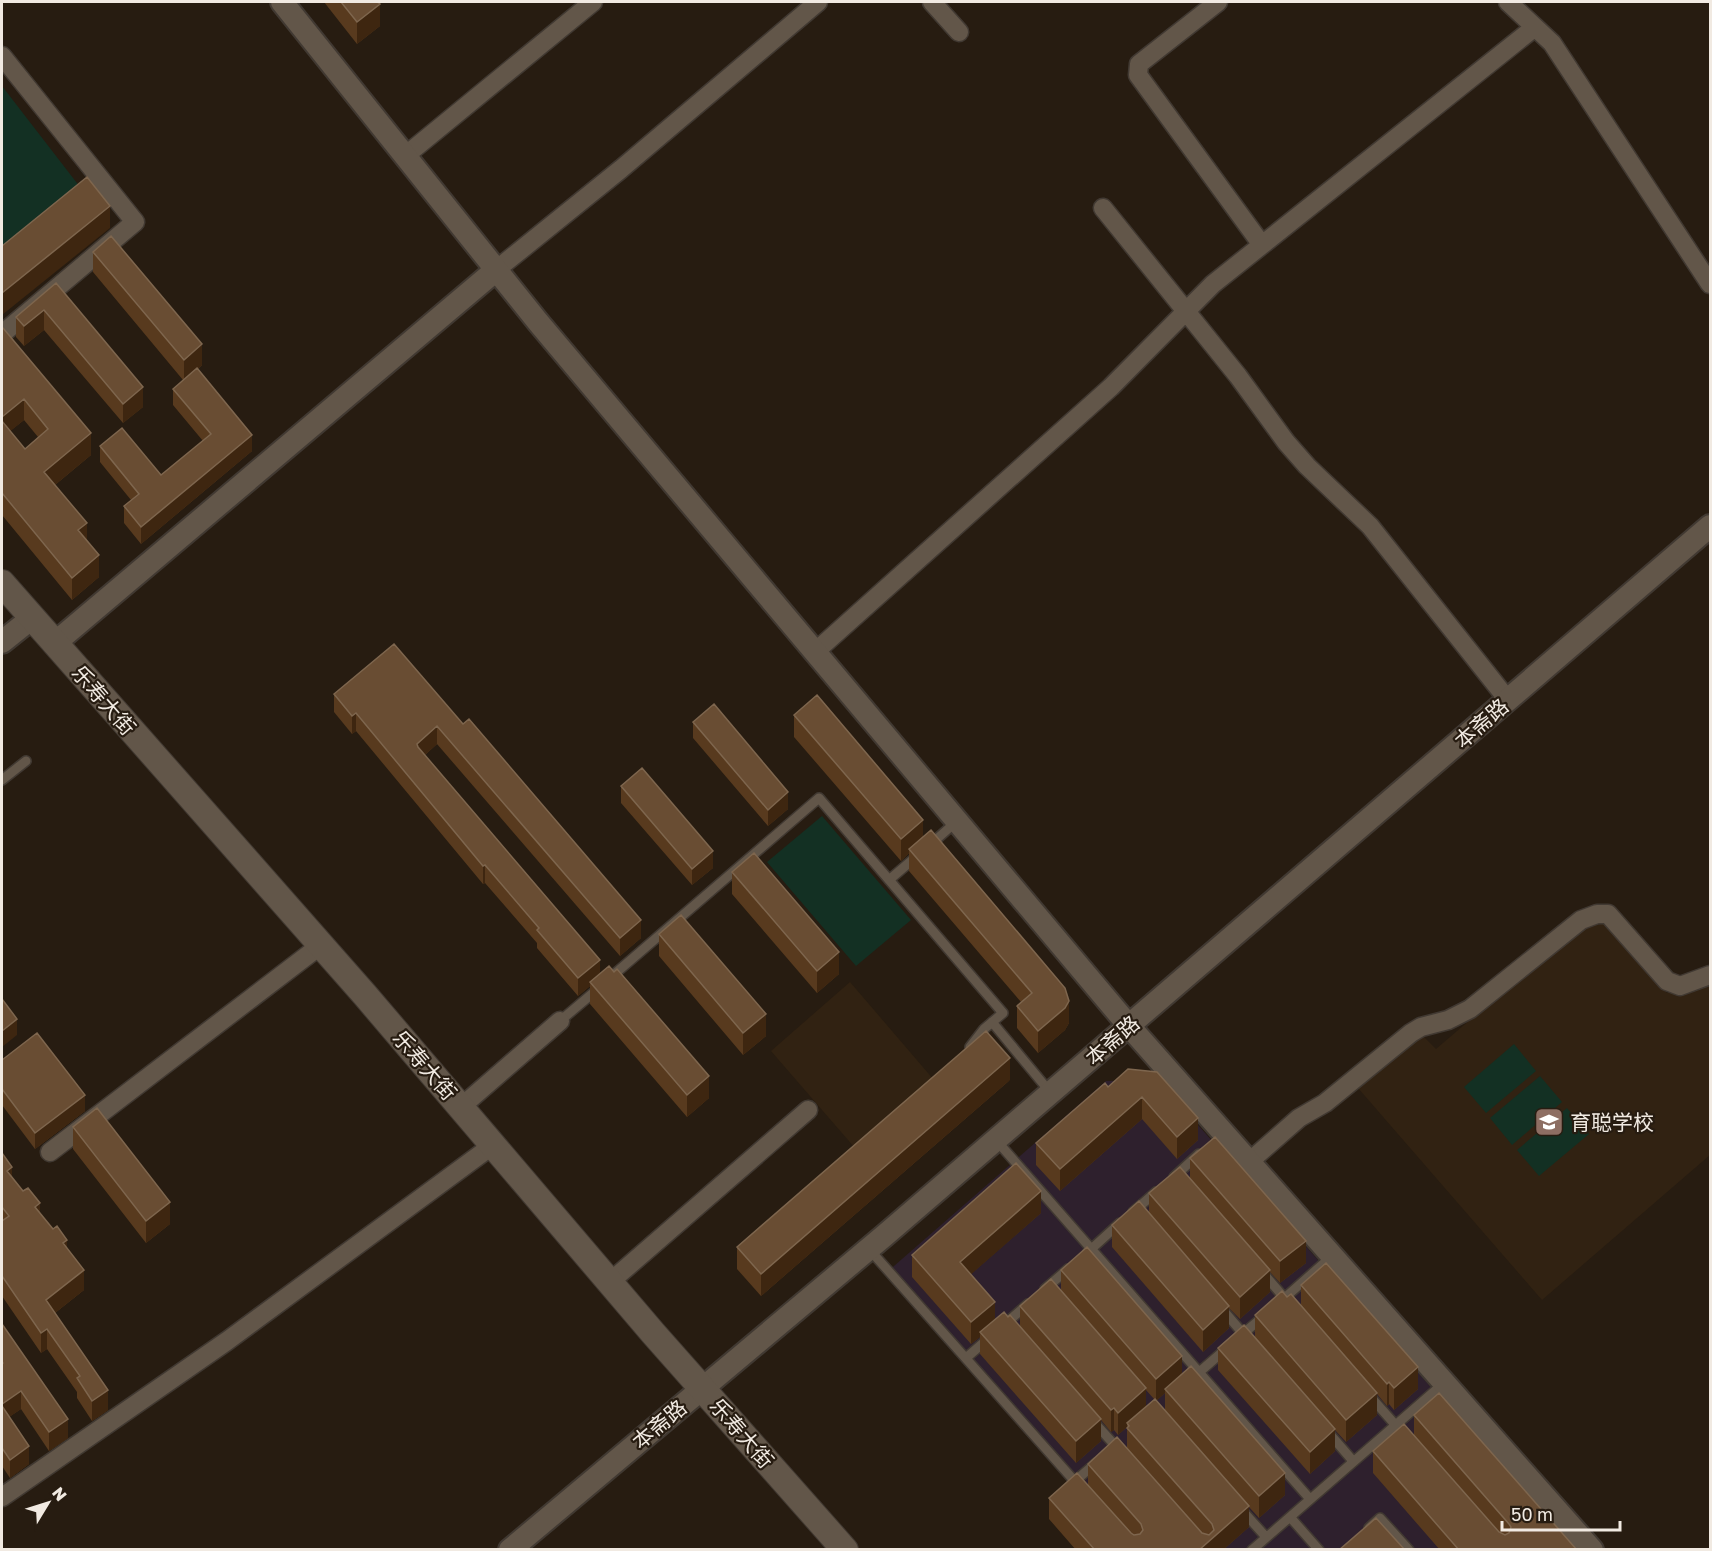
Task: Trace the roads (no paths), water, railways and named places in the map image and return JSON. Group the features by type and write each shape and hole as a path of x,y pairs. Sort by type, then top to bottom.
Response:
{"main road":[{"name":"乐寿大街","path":"2,583 321,945 610,1282 845,1550"}],"street":[{"path":"282,2 496,270 1129,1026 1216,1140 1249,1162 1592,1550"},
{"path":"405,156 593,2"},
{"path":"55,643 496,270 621,169 818,2"},
{"path":"932,2 959,32"},
{"path":"1218,2 1139,64 1138,75 1262,245"},
{"path":"1509,2 1552,44 1710,284"},
{"path":"815,652 1111,387 1213,284 1535,27"},
{"path":"2,56 135,222 2,334"},
{"path":"1103,208 1186,309 1286,442 1307,466 1370,526 1508,700"},
{"name":"本斋路","path":"510,1550 869,1249 1710,526"},
{"path":"2,642 32,618"},
{"path":"1249,1162 1299,1118 1325,1103 1411,1033 1421,1027 1448,1020 1470,1009 1581,920 1598,914 1608,914 1667,981 1680,986 1710,975"},
{"path":"50,1152 321,945"},
{"path":"461,1107 560,1021"},
{"path":"610,1282 807,1110"},
{"path":"2,1497 227,1341 493,1145"}],"lane":[{"path":"2,780 26,761"},
{"path":"560,1021 819,798 1003,1013 984,1029 975,1043 960,1056"},
{"path":"889,880 957,821"},
{"path":"992,1022 1051,1093"},
{"path":"996,1140 1310,1500"},
{"path":"1168,1182 1216,1140"},
{"path":"1176,1174 1184,1183"},
{"path":"1082,1257 1160,1189"},
{"path":"1136,1210 1143,1219"},
{"path":"869,1249 1083,1490"},
{"path":"1276,1305 1332,1256"},
{"path":"1253,1263 1292,1306"},
{"path":"966,1358 1074,1264"},
{"path":"1047,1287 1055,1296"},
{"path":"1212,1298 1250,1342"},
{"path":"1190,1380 1268,1312"},
{"path":"1006,1323 1014,1332"},
{"path":"1252,1550 1444,1383"},
{"path":"1366,1391 1411,1443"},
{"path":"1084,1411 1123,1455"},
{"path":"1324,1427 1353,1461"},
{"path":"1075,1481 1123,1439"},
{"path":"1237,1504 1266,1537"},
{"path":"1290,1517 1319,1550"},
{"path":"1363,1534 1380,1518 1409,1550"}],"place":[{"name":"育聪学校","path":"1549,1122"}]}
